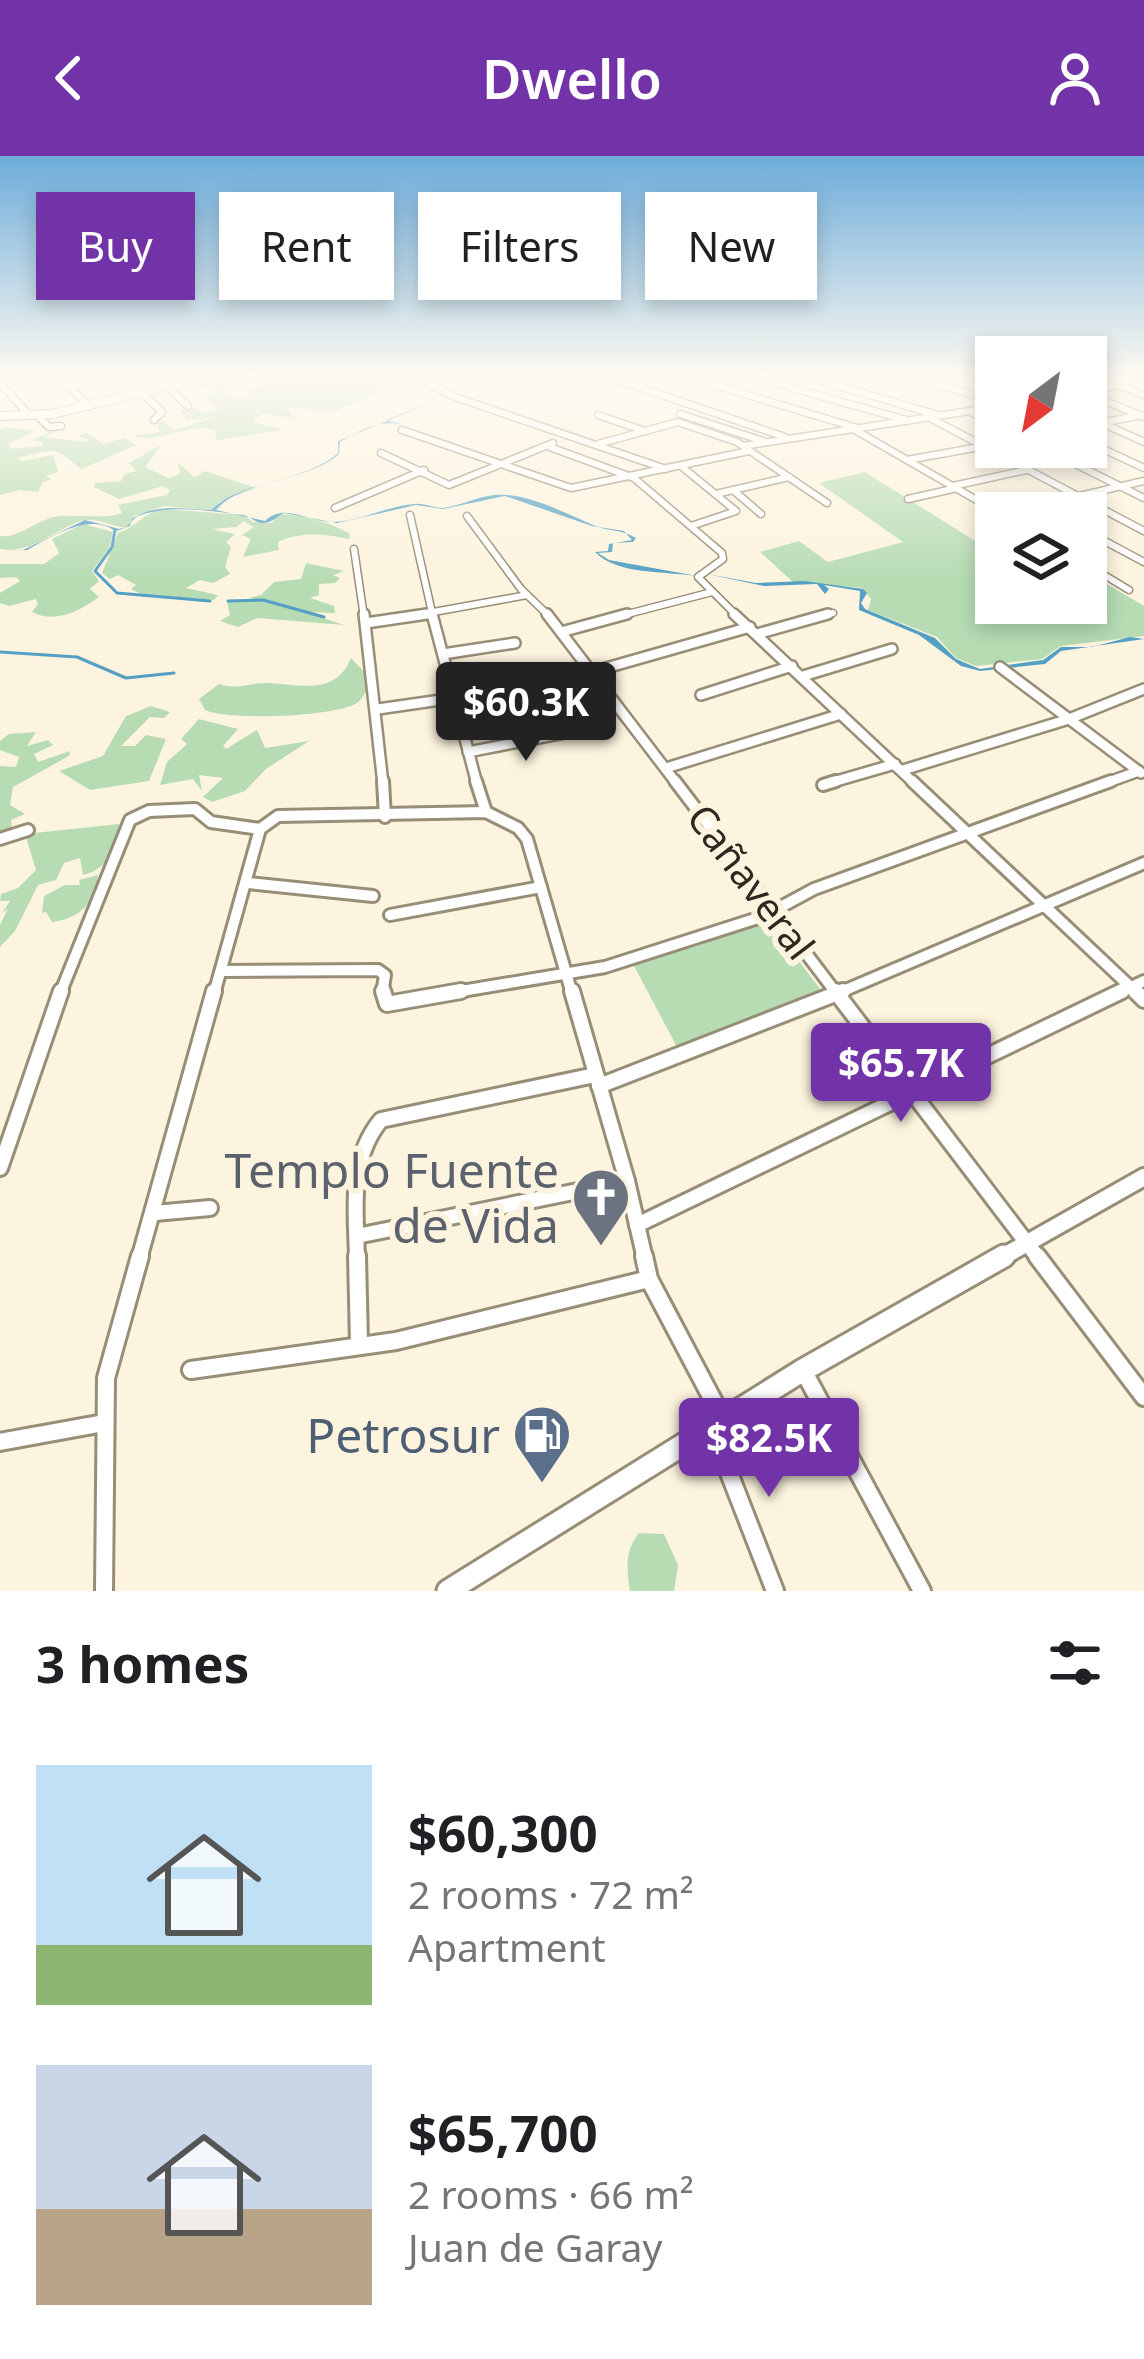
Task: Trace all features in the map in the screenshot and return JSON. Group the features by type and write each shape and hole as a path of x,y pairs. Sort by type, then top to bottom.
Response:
{"main road":[{"path":"448,1591 803,1370 1144,1177"}],"street":[{"path":"444,445 571,488 669,470 756,445"},
{"path":"601,445 669,470"},
{"path":"738,445 827,502"},
{"path":"882,445 975,498"},
{"path":"381,453 449,485 547,446 634,478 723,557 699,575 712,592 1046,905 1137,984 1144,1000"},
{"path":"907,460 975,447"},
{"path":"1107,451 1144,468"},
{"path":"681,466 736,513 691,526"},
{"path":"1023,468 1070,492"},
{"path":"1082,468 1144,498"},
{"path":"335,508 424,470"},
{"path":"908,499 1027,470"},
{"path":"716,494 789,477"},
{"path":"1097,492 1144,482"},
{"path":"733,490 761,514"},
{"path":"1107,511 1144,531"},
{"path":"410,515 452,702 485,812"},
{"name":"Cañaveral","path":"467,516 666,768 1144,1397"},
{"path":"1107,542 1144,562"},
{"path":"354,549 378,709 385,817"},
{"path":"1107,576 1130,590"},
{"path":"561,632 712,592"},
{"path":"366,623 526,595"},
{"path":"592,672 833,613"},
{"path":"443,654 515,644"},
{"path":"803,676 892,649"},
{"path":"701,695 792,666"},
{"path":"1000,667 1141,773"},
{"path":"378,709 452,702 538,686"},
{"path":"823,784 1069,719 1144,689"},
{"path":"666,768 841,714"},
{"path":"468,752 575,731"},
{"path":"224,971 378,970 385,975 382,997 387,1004 564,977 711,934 814,889 1141,773"},
{"path":"0,1168 48,1023 130,820 148,812 195,809 211,822 260,829"},
{"path":"104,1591 106,1378 224,971 260,829 278,816 485,812 518,828 527,839 626,1181 649,1280 718,1425 775,1591"},
{"path":"0,839 28,830"},
{"path":"359,1343 355,1177 368,1136 382,1120 597,1081 837,994 1144,862"},
{"path":"248,884 373,896"},
{"path":"389,915 541,887"},
{"path":"637,1226 1137,984"},
{"path":"357,1236 626,1181"},
{"path":"155,1213 210,1208"},
{"path":"191,1370 396,1341 649,1280"},
{"path":"803,1370 922,1591"},
{"path":"0,1442 104,1423"}],"green space":[{"path":"0,445 11,449 136,445 81,469 53,451 16,458 53,455 58,472 45,476 52,479 43,482 38,492 0,495"},
{"path":"161,445 145,467 169,478 180,474 178,463 194,477 205,471 256,488 221,501 211,510 164,506 134,516 128,527 81,521 32,545 0,549 0,536 47,519 114,515 122,513 118,505 167,495 170,490 163,486 119,499 94,487 95,483 121,481 125,474 136,471 129,463"},
{"path":"865,472 975,541 975,624 1107,624 1107,584 1144,606 1144,636 1061,646 1042,659 976,666 956,658 937,637 868,610 871,599 862,588 793,582 760,552 799,541 828,562 903,542 819,483"},
{"path":"164,509 244,515 253,522 272,523 280,514 289,515 327,523 350,534 349,539 295,536 278,542 279,550 243,557 251,539 242,535 254,527 243,521 237,527 211,529 235,534 226,542 231,547 225,567 230,574 186,588 218,595 214,600 141,594 131,589 136,585 118,575 110,579 102,573 118,533"},
{"path":"83,524 113,532 109,548 92,571 99,581 90,589 99,597 58,616 32,612 36,599 9,606 0,603 0,593 20,581 0,578 0,564 44,564 59,553 52,539"},
{"path":"306,563 344,571 333,575 340,578 335,583 319,584 319,595 310,598 334,606 335,613 305,612 344,625 257,618 238,627 220,621 230,615 227,602 263,601 249,598 261,595 274,582 301,579"},
{"path":"351,658 370,678 362,698 345,708 236,716 205,710 199,699 219,684 326,683"},
{"path":"151,706 170,712 164,718 150,717 121,746 135,746 146,735 166,739 149,781 90,790 59,771 103,756 126,716"},
{"path":"199,719 238,729 223,746 226,749 257,730 265,748 309,741 266,769 245,791 212,802 203,797 223,778 199,775 202,791 193,779 160,785 167,762 187,744 181,739"},
{"path":"36,732 27,746 48,740 53,745 34,754 38,762 70,751 69,756 13,787 10,805 25,814 11,820 12,829 0,839 0,766 16,767 19,757 0,750 0,741 9,734"},
{"path":"119,824 117,841 105,863 83,875 80,858 64,863 56,880 38,885 15,931 0,947 0,925 8,909 2,913 10,901 0,901 1,894 18,888 36,870 25,834"},
{"path":"98,875 89,902 78,913 52,922 42,913 44,896"},
{"path":"766,918 821,990 677,1047 632,962 698,946"},
{"path":"639,1533 664,1534 678,1565 674,1591 630,1591 629,1554"}],"water":[{"path":"340,445 339,454 325,463 310,470 242,492 216,510 233,514 164,510 131,522 132,519 141,514 160,509 211,510 240,492 324,463 338,453"},
{"path":"501,495 542,503 598,527 505,496 443,509 416,505 337,523 331,522 405,505 418,504 443,508"},
{"path":"85,520 125,527 115,531 83,525 27,550 0,551 23,550"},
{"path":"613,543 612,552 598,553 609,560 697,576 616,565 595,552 608,551"},
{"path":"707,574 756,583 804,581 863,589 865,609 935,638 956,659 980,669 1043,660 1061,647 1089,647 1061,651 1045,664 980,671 961,666 919,635 859,610 860,591 824,585 829,589 825,594 817,584 764,586"},
{"path":"1130,637 1144,639 1096,646"}],"waterway":[{"path":"115,530 112,547 95,571 117,593 210,601"},
{"path":"228,601 263,600 324,617"},
{"path":"0,652 77,657 126,678 174,673"}],"place":[{"name":"Templo Fuente de Vida","path":"601,1248"},
{"name":"Petrosur","path":"542,1485"}]}
